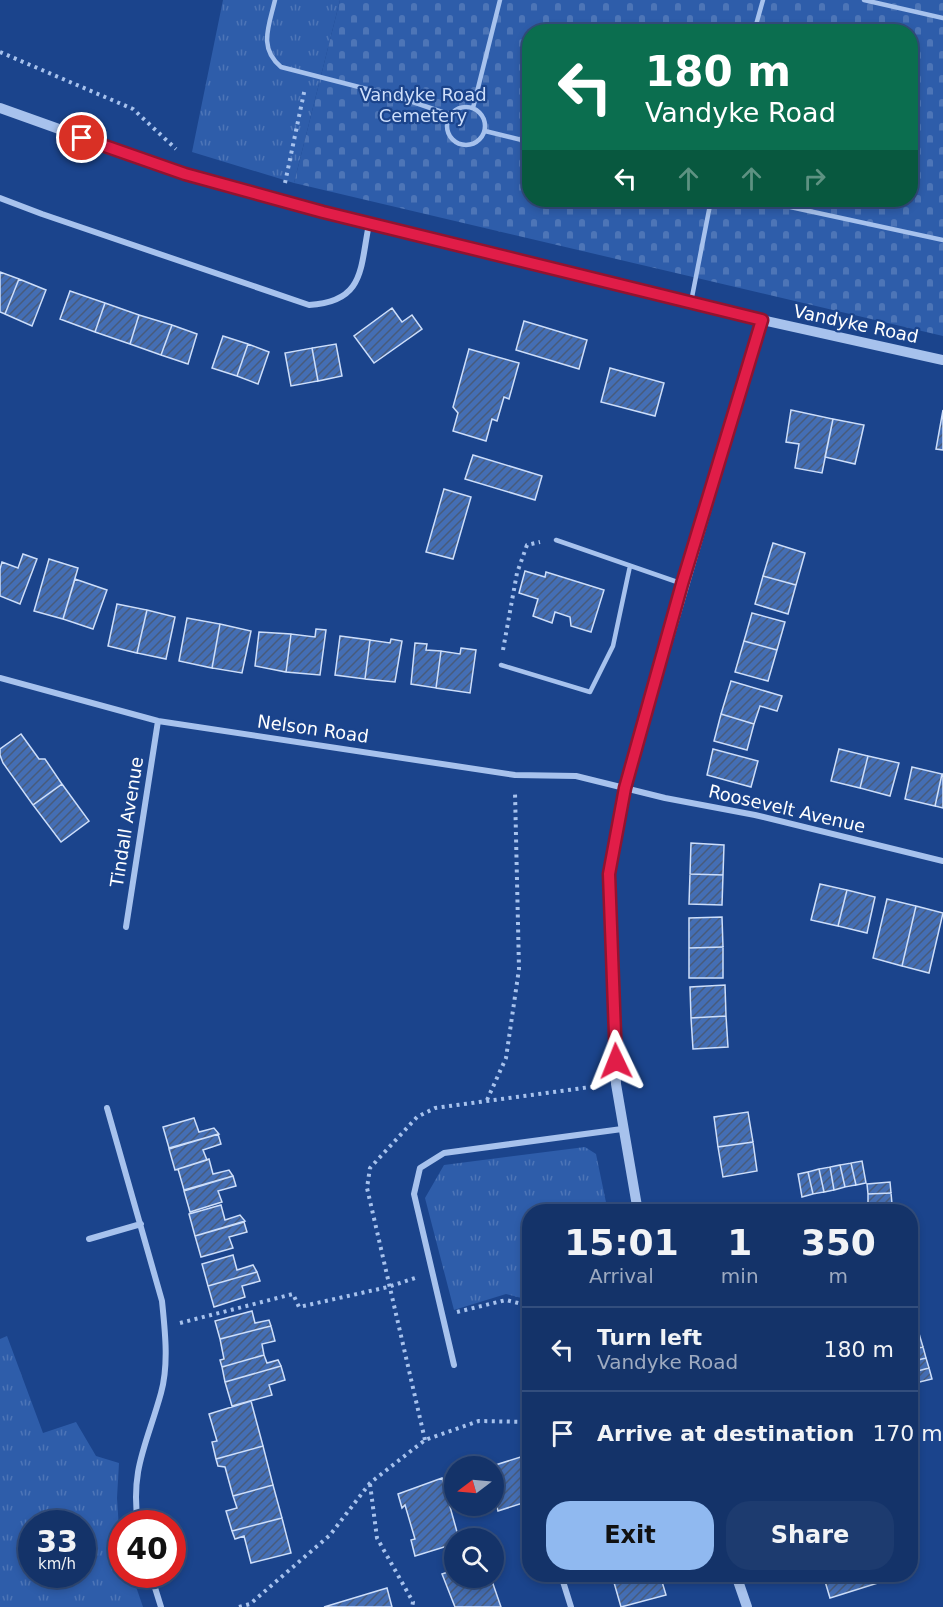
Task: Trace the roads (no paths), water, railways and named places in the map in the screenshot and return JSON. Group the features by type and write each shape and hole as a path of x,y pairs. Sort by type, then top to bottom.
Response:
{"street":[{"name":"Vandyke Road","path":"0,108 185,174 369,224 762,320 943,360"},
{"path":"0,198 309,305 322,304 350,292 357,281 369,224"},
{"path":"636,1204 616,1084 609,874 625,788 682,584 762,320"},
{"name":"Nelson Road","path":"0,678 158,722 515,775 576,776 625,788"},
{"name":"Tindall Avenue","path":"126,927 158,722"},
{"name":"Roosevelt Avenue","path":"625,788 754,815 943,861"},
{"path":"107,1108 162,1301 165,1327 166,1369 161,1394 140,1459 134,1496 136,1510"},
{"path":"454,1365 414,1194 420,1168 444,1153 622,1129"},
{"path":"89,1239 141,1224"},
{"path":"563,1582 571,1607"},
{"path":"738,1582 747,1607"},
{"path":"155,1588 161,1607"}],"lane":[{"path":"275,0 267,36 271,58 281,67 398,97 451,115"},
{"path":"472,108 500,0"},
{"path":"756,24 763,0"},
{"path":"864,0 943,18"},
{"path":"460,108 472,108 484,119 484,131 471,144 458,143 449,134 451,115 460,108"},
{"path":"484,131 522,140"},
{"path":"691,302 710,207"},
{"path":"790,207 943,240"},
{"path":"556,540 682,584"},
{"path":"501,665 590,692 613,646 630,566"}],"park label":[{"name":"Vandyke Road Cemetery","path":"423,106"}]}
